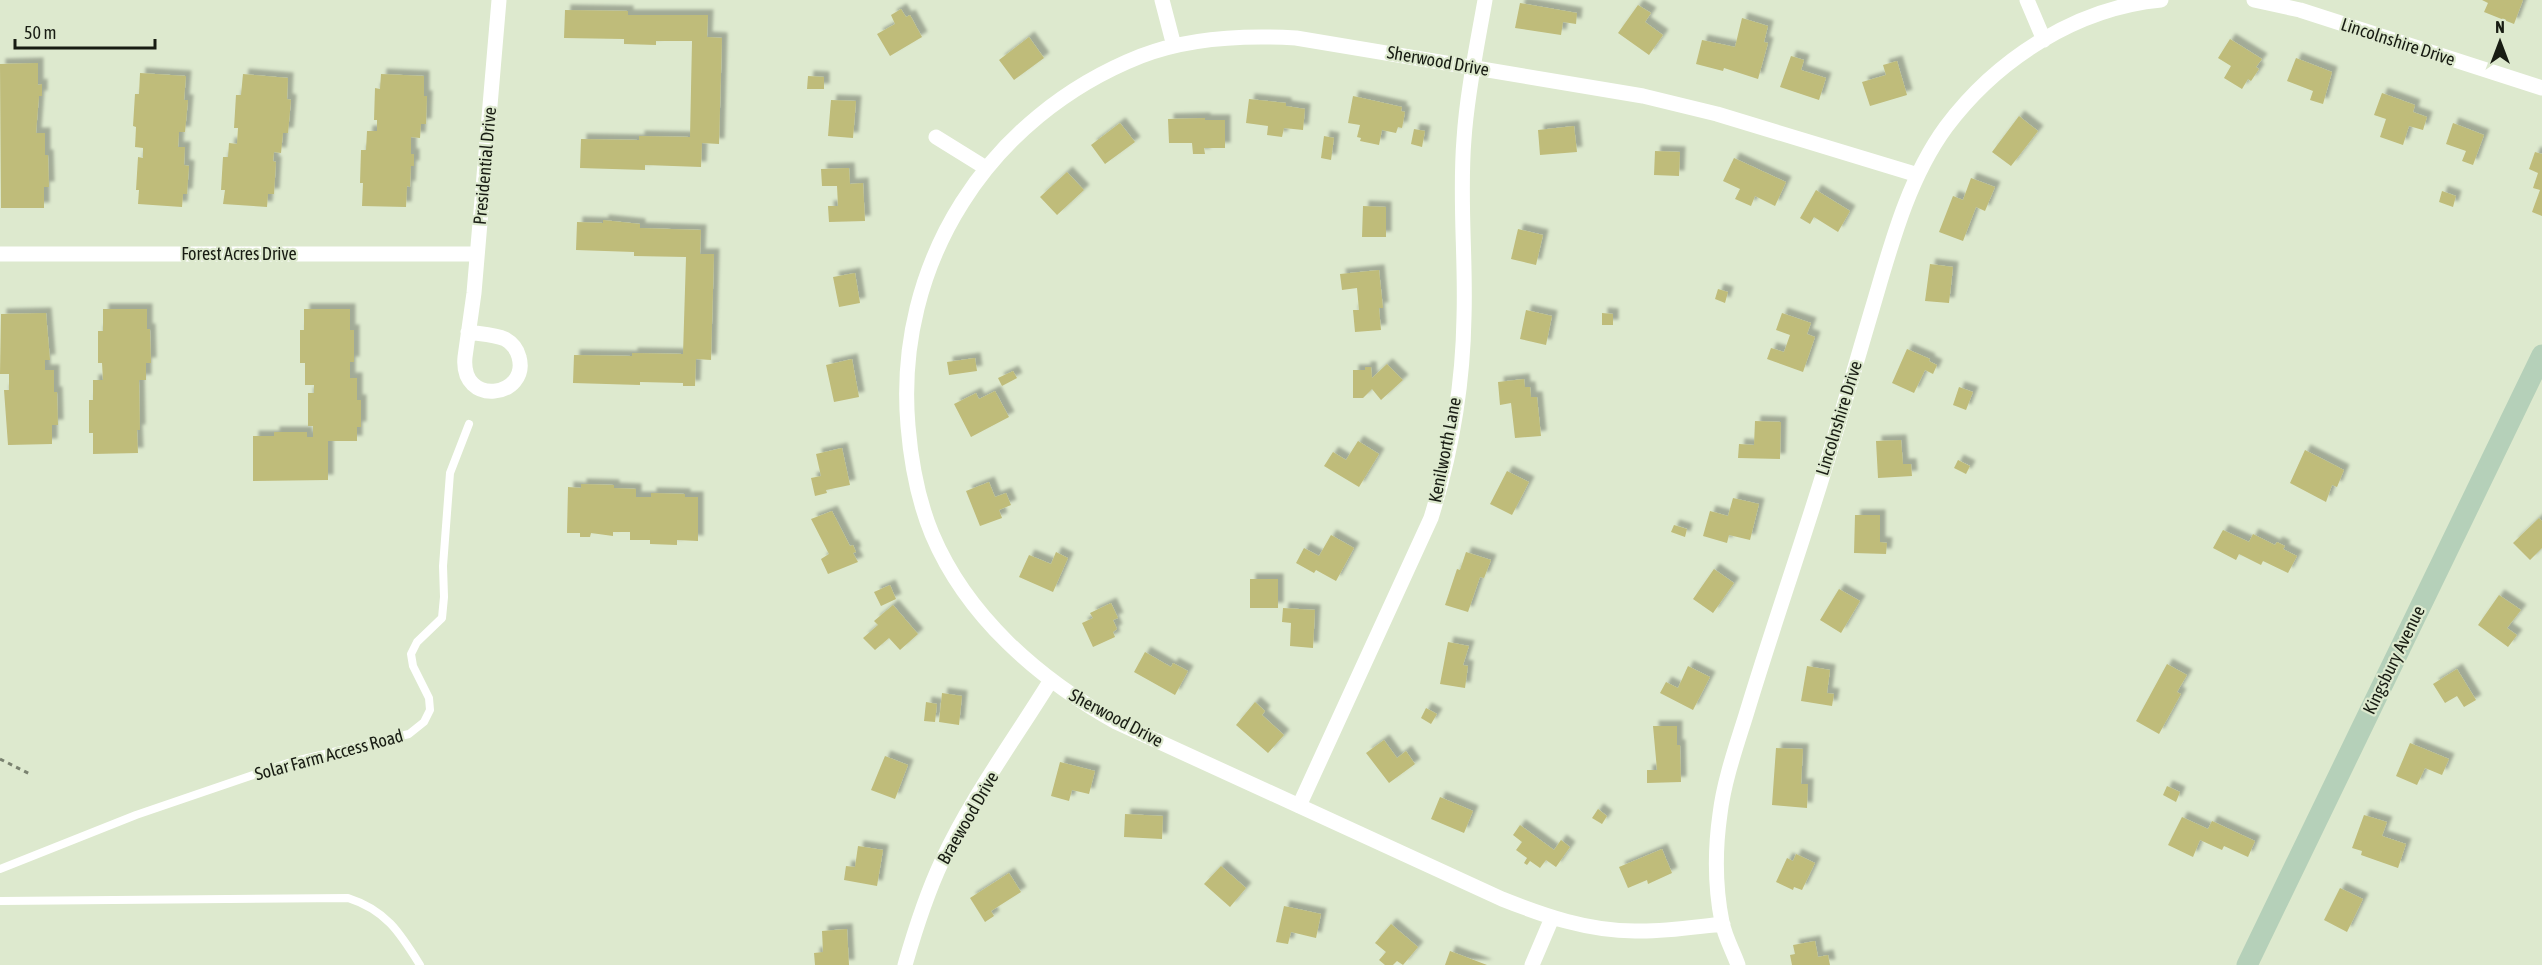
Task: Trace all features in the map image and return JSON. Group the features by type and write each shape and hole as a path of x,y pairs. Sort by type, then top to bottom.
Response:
{"main road":[{"name":"Kingsbury Avenue","path":"2247,965 2542,355"}],"street":[{"name":"Presidential Drive","path":"468,332 499,337 514,346 520,363 519,373 507,388 488,392 471,383 464,366 477,254 499,0"},
{"path":"1162,0 1174,46"},
{"name":"Kenilworth Lane","path":"1299,806 1431,518 1443,481 1460,375 1464,317 1462,179 1464,138 1485,0"},
{"path":"2027,0 2044,40"},
{"name":"Lincolnshire Drive","path":"1738,965 1723,924 1716,852 1720,812 1734,756 1816,496 1883,269 1918,175 1947,126 1982,87 2019,54 2109,10 2161,0"},
{"name":"Lincolnshire Drive","path":"2254,0 2300,10 2542,88"},
{"name":"Sherwood Drive","path":"1723,924 1635,932 1602,929 1552,918 1502,899 1116,722 1083,704 1051,680 1000,636 957,579 932,535 922,506 909,444 907,378 918,304 928,271 955,212 1004,147 1054,104 1113,69 1142,56 1174,46 1236,38 1296,38 1474,67 1681,105 1918,175"},
{"path":"936,137 986,168"},
{"name":"Forest Acres Drive","path":"0,254 477,254"},
{"name":"Braewood Drive","path":"905,965 922,909 942,860 1051,680"},
{"path":"1532,965 1552,918"}],"lane":[{"name":"Solar Farm Access Road","path":"0,869 136,815 291,762 409,734 424,722 430,710 429,698 413,666 411,654 417,642 442,618 443,566 450,473 469,424"},
{"path":"0,901 348,898 365,904 383,915 403,938 420,965"}],"path":[{"path":"0,759 32,775"}],"building":[{"path":"2482,0 2523,0 2514,24 2484,12 2488,3"},
{"path":"1520,3 1577,13 1576,24 1563,22 1561,35 1515,28"},
{"path":"1638,5 1651,13 1645,22 1663,35 1649,55 1618,33"},
{"path":"901,9 906,17 910,15 922,37 890,56 877,34 895,24 891,15"},
{"path":"565,10 628,11 628,15 708,15 707,37 722,38 719,144 702,143 701,167 645,165 645,170 580,168 581,139 639,140 639,136 690,137 692,41 656,41 656,45 624,44 624,39 564,38"},
{"path":"1742,18 1768,26 1764,42 1768,43 1758,79 1724,68 1723,71 1696,64 1702,40 1735,47"},
{"path":"1029,37 1044,58 1014,80 999,60"},
{"path":"2230,39 2262,59 2251,81 2248,79 2242,89 2224,78 2231,66 2218,58"},
{"path":"1791,56 1804,60 1801,70 1826,78 1819,100 1780,87"},
{"path":"2296,58 2332,72 2323,104 2310,100 2313,91 2287,81"},
{"path":"1897,61 1907,95 1870,106 1862,82 1886,75 1883,65"},
{"path":"38,63 38,85 42,84 42,96 39,96 36,133 45,133 45,155 48,155 49,187 44,187 44,208 1,208 0,64"},
{"path":"140,73 186,76 184,100 188,100 185,132 179,132 178,147 185,147 184,165 189,166 187,194 183,194 182,207 138,204 139,190 136,190 138,157 143,158 143,148 135,147 136,127 133,126 135,94 139,94"},
{"path":"243,74 288,78 287,99 291,100 288,133 283,133 281,153 274,152 273,161 276,162 274,194 268,194 267,207 223,204 225,190 221,190 223,157 228,157 229,143 237,144 238,128 234,128 236,95 241,95"},
{"path":"381,74 424,76 424,96 427,96 426,124 421,124 420,138 411,137 414,166 411,166 410,187 407,186 406,207 362,206 361,150 366,150 367,131 377,131 377,120 374,120 375,88 380,89"},
{"path":"808,76 824,77 824,89 807,89"},
{"path":"2382,93 2415,105 2413,112 2427,117 2423,130 2409,126 2403,145 2380,137 2386,119 2374,115"},
{"path":"1353,96 1402,107 1401,111 1405,112 1402,128 1398,127 1396,133 1382,130 1379,145 1360,141 1361,138 1357,137 1360,125 1348,123"},
{"path":"1249,99 1286,103 1286,106 1305,109 1303,130 1284,128 1282,137 1267,135 1268,126 1246,123"},
{"path":"831,100 856,101 853,138 828,136"},
{"path":"2019,116 2038,131 2011,166 1992,152"},
{"path":"1205,118 1205,120 1225,120 1225,148 1204,148 1205,154 1193,154 1192,143 1169,143 1168,119"},
{"path":"1120,123 1135,142 1105,164 1091,145"},
{"path":"2453,123 2484,135 2473,165 2462,161 2466,151 2446,144"},
{"path":"1574,126 1577,152 1540,155 1538,130"},
{"path":"1414,129 1425,131 1422,147 1411,144"},
{"path":"1324,136 1334,138 1331,160 1321,158"},
{"path":"1655,151 1680,152 1679,176 1654,175"},
{"path":"2535,152 2542,154 2542,216 2532,212 2540,190 2533,188 2538,173 2529,169"},
{"path":"1734,158 1786,182 1775,206 1755,196 1751,206 1735,199 1740,189 1723,181"},
{"path":"849,168 850,184 863,183 865,221 829,222 828,206 838,206 837,186 822,186 821,169"},
{"path":"1067,172 1084,190 1057,215 1040,197"},
{"path":"1971,178 1995,187 1985,211 1976,207 1963,241 1939,232 1953,196 1963,200"},
{"path":"1816,190 1850,211 1838,232 1814,217 1810,224 1800,218"},
{"path":"2442,191 2456,196 2453,207 2439,202"},
{"path":"1363,206 1386,207 1386,237 1362,237"},
{"path":"603,220 640,224 640,228 701,230 700,254 714,254 711,360 696,359 695,386 683,386 683,383 640,382 640,385 573,383 574,355 683,354 686,257 634,256 634,252 576,250 577,222 603,223"},
{"path":"1518,229 1543,235 1536,265 1511,259"},
{"path":"1930,264 1953,267 1949,303 1925,301"},
{"path":"1379,270 1383,308 1379,308 1381,330 1355,332 1353,310 1359,310 1357,288 1342,290 1340,274"},
{"path":"855,273 860,303 839,307 833,277"},
{"path":"1718,289 1728,292 1725,303 1715,299"},
{"path":"103,309 147,309 151,363 146,363 146,380 139,380 138,453 93,454 93,433 89,433 89,400 93,400 93,380 103,380 102,363 98,363 98,331 103,331"},
{"path":"304,309 350,309 350,330 354,330 354,362 350,362 350,378 357,378 357,400 361,400 361,427 357,427 357,441 328,441 328,480 253,481 253,436 274,436 274,432 307,432 307,437 313,437 313,426 308,426 308,393 314,393 314,385 305,385 305,363 300,363 300,330 304,330"},
{"path":"1526,310 1552,316 1546,345 1520,339"},
{"path":"46,313 50,360 45,360 45,370 54,370 58,425 52,425 52,444 8,445 4,390 9,390 9,374 0,374 1,314"},
{"path":"1602,313 1613,314 1613,325 1602,325"},
{"path":"1782,313 1811,323 1807,334 1815,337 1803,372 1767,359 1771,348 1784,352 1790,335 1776,330"},
{"path":"1907,349 1930,359 1929,361 1937,365 1933,374 1925,370 1914,393 1892,383"},
{"path":"975,358 977,371 949,375 947,362"},
{"path":"852,359 859,397 834,402 826,365"},
{"path":"1387,364 1403,380 1381,400 1372,389 1363,398 1353,398 1353,370 1365,370 1365,367 1371,367 1372,378"},
{"path":"1013,371 1017,378 1002,386 998,378"},
{"path":"1524,379 1525,387 1530,387 1531,397 1537,397 1541,436 1515,438 1511,403 1500,405 1498,382"},
{"path":"1959,387 1973,392 1966,410 1953,405"},
{"path":"995,391 1009,417 971,437 954,404 976,393 979,399"},
{"path":"1755,421 1781,422 1780,459 1738,458 1739,444 1754,445"},
{"path":"1901,440 1903,464 1911,464 1912,476 1878,478 1876,441"},
{"path":"1358,441 1379,454 1359,487 1324,466 1333,452 1346,460"},
{"path":"842,448 850,485 826,490 827,493 815,496 811,478 821,476 816,454"},
{"path":"2305,450 2344,470 2337,487 2332,485 2326,502 2290,483"},
{"path":"1958,460 1970,466 1966,474 1954,468"},
{"path":"1507,471 1529,482 1512,515 1490,504"},
{"path":"989,482 995,497 1006,493 1011,505 999,510 1002,518 980,526 966,491"},
{"path":"581,484 614,485 614,488 636,489 636,497 651,497 651,493 685,494 685,497 698,497 698,541 677,540 677,545 650,544 650,540 630,540 630,532 613,532 613,536 591,533 590,537 580,537 580,533 567,533 568,487 581,488"},
{"path":"1733,498 1759,504 1750,540 1729,535 1727,543 1703,536 1710,511 1728,516"},
{"path":"832,511 850,546 853,545 856,552 853,553 858,562 828,574 821,559 829,554 811,519"},
{"path":"1855,515 1880,515 1880,542 1887,543 1886,554 1854,553"},
{"path":"2539,518 2542,521 2542,548 2530,560 2513,543"},
{"path":"1674,525 1687,529 1685,537 1671,532"},
{"path":"2223,530 2249,542 2253,534 2275,545 2277,542 2285,546 2283,549 2297,556 2288,573 2263,561 2261,565 2239,554 2236,560 2213,548"},
{"path":"1331,535 1354,548 1336,581 1316,570 1314,573 1296,563 1304,548 1319,556"},
{"path":"1056,552 1068,558 1053,592 1019,577 1029,555 1051,564"},
{"path":"1466,552 1491,560 1484,578 1480,577 1468,612 1445,605 1457,569 1460,570"},
{"path":"1714,569 1734,583 1713,613 1693,599"},
{"path":"1250,579 1278,579 1278,608 1250,608"},
{"path":"890,585 896,599 881,606 874,592"},
{"path":"1839,589 1860,601 1841,633 1820,620"},
{"path":"2499,595 2521,610 2507,628 2517,635 2508,647 2478,625"},
{"path":"1111,603 1118,618 1113,620 1117,629 1113,632 1115,637 1093,647 1082,623 1093,618 1090,613"},
{"path":"893,605 918,634 900,650 889,638 875,650 863,638 878,625 874,621"},
{"path":"1283,608 1315,610 1313,648 1290,646 1291,623 1282,622"},
{"path":"1448,642 1469,646 1463,665 1468,666 1465,688 1440,684"},
{"path":"1145,652 1171,667 1173,663 1188,671 1175,695 1134,672"},
{"path":"2167,664 2187,675 2177,692 2181,694 2159,734 2136,721"},
{"path":"1688,666 1710,677 1693,710 1660,693 1666,682 1678,688"},
{"path":"1807,666 1830,670 1827,693 1834,694 1832,706 1801,701"},
{"path":"2457,669 2476,700 2464,707 2457,696 2445,703 2433,684"},
{"path":"942,693 962,696 959,725 939,722"},
{"path":"926,702 937,704 935,722 924,721"},
{"path":"1255,702 1265,711 1262,715 1284,735 1268,753 1236,725"},
{"path":"1426,708 1437,714 1431,724 1421,718"},
{"path":"1653,726 1677,726 1681,782 1647,783 1647,770 1657,770"},
{"path":"1384,740 1397,758 1406,751 1415,764 1389,783 1366,753"},
{"path":"2410,743 2449,759 2442,775 2425,768 2417,785 2396,776"},
{"path":"1776,748 1803,749 1801,784 1808,784 1807,808 1772,805"},
{"path":"885,756 908,765 895,799 871,790"},
{"path":"1060,762 1095,771 1089,794 1072,790 1069,801 1051,796"},
{"path":"2167,786 2180,792 2176,802 2163,795"},
{"path":"1440,797 1473,811 1464,833 1431,819"},
{"path":"1598,809 1607,816 1602,824 1592,818"},
{"path":"1125,814 1163,816 1162,839 1124,837"},
{"path":"2364,815 2387,822 2382,836 2406,844 2398,868 2361,855 2362,851 2352,848"},
{"path":"2182,817 2208,829 2212,821 2255,841 2248,857 2224,846 2222,850 2200,840 2193,857 2168,845"},
{"path":"1520,825 1554,850 1561,840 1570,847 1556,867 1546,860 1540,868 1530,861 1527,865 1524,863 1527,858 1516,850 1522,842 1513,835"},
{"path":"858,846 883,850 877,886 844,880 846,866 855,867"},
{"path":"1662,849 1672,873 1648,884 1647,880 1628,888 1619,867"},
{"path":"1796,854 1815,863 1802,890 1794,887 1793,890 1776,882 1787,858 1793,861"},
{"path":"1221,866 1246,888 1230,907 1204,884"},
{"path":"1009,873 1021,892 991,911 994,916 985,922 970,898"},
{"path":"2340,888 2363,899 2347,932 2324,920"},
{"path":"1284,906 1321,914 1316,938 1291,932 1288,944 1276,942"},
{"path":"1391,924 1418,947 1403,965 1397,961 1393,965 1385,965 1379,960 1386,952 1375,943"},
{"path":"847,929 849,965 815,965 814,953 823,952 822,931"},
{"path":"1815,941 1818,957 1828,955 1830,965 1792,965 1790,955 1795,954 1793,945"},
{"path":"1450,951 1487,965 1445,965"}]}
